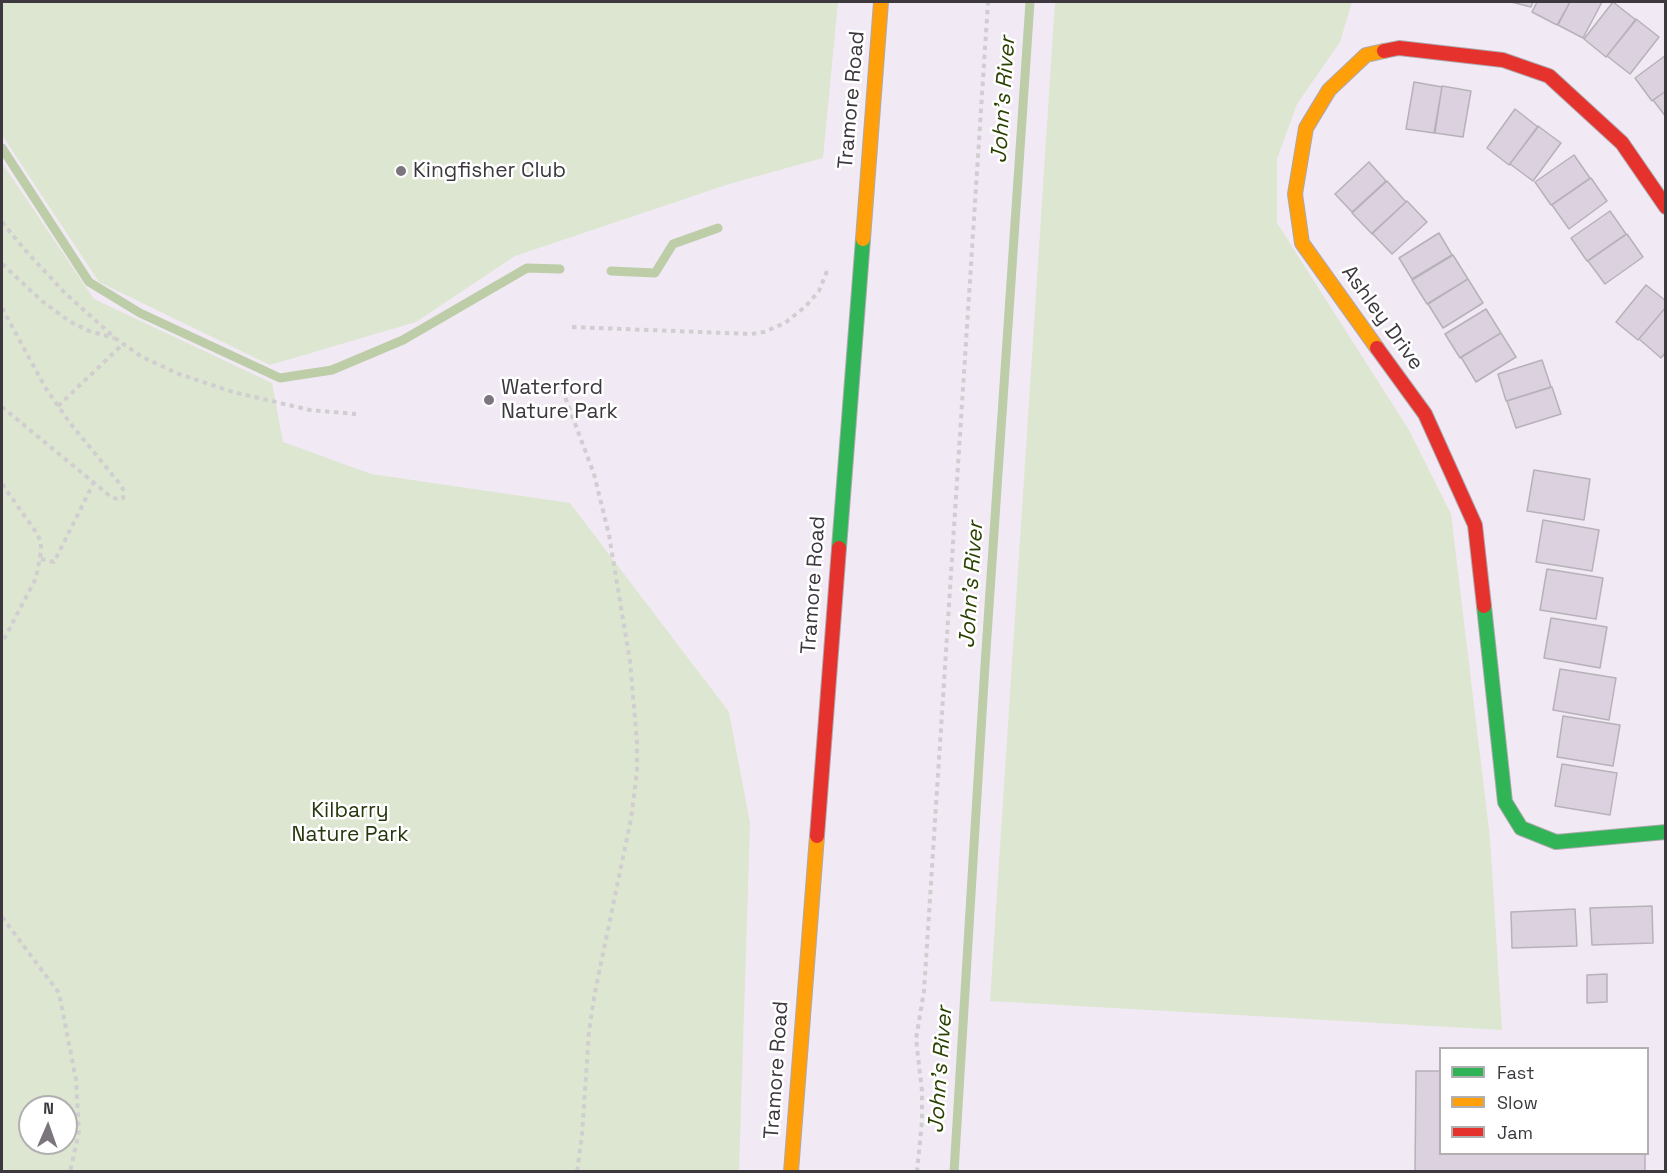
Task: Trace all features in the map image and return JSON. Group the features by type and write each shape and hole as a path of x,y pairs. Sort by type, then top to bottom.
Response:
{"street":[{"name":"Tramore Road","path":"791,1172 880,2"},
{"name":"Ashley Drive","path":"1665,207 1622,143 1549,76 1503,60 1399,48 1366,55 1329,90 1306,128 1295,194 1302,243 1425,414 1475,525 1505,802 1521,828 1556,842 1665,832"}],"path":[{"path":"917,1172 922,1121 922,1091 916,1039 924,991 988,2"},
{"path":"2,222 64,292 115,338 142,357 165,368 233,392 310,410 356,414"},
{"path":"2,264 42,301 69,321 89,331 115,338"},
{"path":"572,327 751,334 764,332 785,322 806,306 819,291 827,271"},
{"path":"2,308 58,406 120,484 124,496 119,500 113,498 2,407"},
{"path":"58,406 123,344"},
{"path":"560,381 594,474 609,535 630,661 638,742 631,819 590,1021 582,1135 577,1172"},
{"path":"41,559 54,562 93,483"},
{"path":"2,484 36,531 40,542 41,559 36,578 2,643"},
{"path":"2,916 59,993 76,1080 79,1132 70,1172"}],"green space":[{"name":"Kingfisher Club","path":"2,2 838,2 823,158 729,184 515,256 416,322 270,365 99,282 2,135"},
{"path":"1055,2 1352,2 1340,42 1297,104 1277,159 1277,223 1409,430 1451,514 1490,838 1502,1030 990,1001"},
{"name":"Kilbarry Nature Park","path":"2,163 94,299 272,383 283,442 371,474 570,503 729,712 750,823 739,1171 2,1171"}],"building":[{"path":"1511,2 1533,2 1531,7"},
{"path":"1537,2 1570,2 1557,25 1532,12"},
{"path":"1570,2 1602,2 1583,38 1558,25"},
{"path":"1613,2 1636,20 1606,57 1584,39"},
{"path":"1636,19 1659,37 1630,74 1607,56"},
{"path":"1666,55 1666,91 1652,101 1635,78"},
{"path":"1414,82 1442,87 1434,133 1406,129"},
{"path":"1442,86 1471,91 1463,137 1435,133"},
{"path":"1666,91 1666,117 1653,100"},
{"path":"1515,109 1538,127 1509,165 1487,148"},
{"path":"1538,126 1561,143 1533,181 1510,164"},
{"path":"1574,155 1590,178 1551,205 1535,182"},
{"path":"1369,162 1386,181 1352,212 1335,194"},
{"path":"1591,178 1607,201 1569,229 1552,205"},
{"path":"1387,181 1406,202 1372,234 1352,213"},
{"path":"1407,201 1427,222 1392,254 1372,233"},
{"path":"1610,211 1626,234 1587,261 1571,238"},
{"path":"1439,233 1452,255 1412,279 1399,258"},
{"path":"1627,234 1643,257 1605,284 1588,261"},
{"path":"1453,255 1468,279 1427,304 1412,280"},
{"path":"1468,279 1483,303 1443,328 1428,304"},
{"path":"1646,285 1666,301 1666,307 1638,340 1616,322"},
{"path":"1666,307 1666,352 1661,358 1639,339"},
{"path":"1486,309 1501,333 1460,358 1445,334"},
{"path":"1501,333 1516,357 1476,382 1461,357"},
{"path":"1542,360 1551,387 1506,401 1498,374"},
{"path":"1552,387 1561,414 1516,428 1507,401"},
{"path":"1534,470 1590,479 1584,520 1527,511"},
{"path":"1543,520 1599,530 1592,571 1536,562"},
{"path":"1547,569 1603,578 1596,619 1540,610"},
{"path":"1551,618 1607,627 1600,668 1544,658"},
{"path":"1560,669 1616,678 1609,720 1553,710"},
{"path":"1563,716 1620,725 1613,766 1557,757"},
{"path":"1562,764 1617,773 1610,815 1555,806"},
{"path":"1652,906 1653,943 1592,945 1590,908"},
{"path":"1575,909 1577,946 1512,948 1511,912"},
{"path":"1607,974 1607,1002 1587,1003 1587,975"},
{"path":"1416,1071 1439,1071 1439,1155 1645,1155 1645,1172 1415,1172"}],"waterway":[{"name":"John's River","path":"954,1172 985,665 1030,2"},
{"path":"2,148 89,282 140,313 280,378 332,370 403,340 527,268 560,269"},
{"path":"611,271 655,273 673,244 718,228"}],"traffic: fast":[{"path":"839,548 863,239"},
{"path":"1484,606 1505,802 1521,828 1556,842 1666,832"}],"traffic: slow":[{"path":"863,239 881,2"},
{"path":"1377,348 1302,243 1295,194 1306,128 1329,90 1366,55 1384,51"},
{"path":"791,1172 817,836"}],"traffic: jam":[{"path":"1384,51 1399,48 1503,60 1549,76 1622,143 1666,207"},
{"path":"1377,348 1425,414 1475,525 1484,606"},
{"path":"817,836 839,548"}],"place":[{"name":"Kingfisher Club","path":"401,171"},
{"name":"Waterford Nature Park","path":"489,400"}]}
